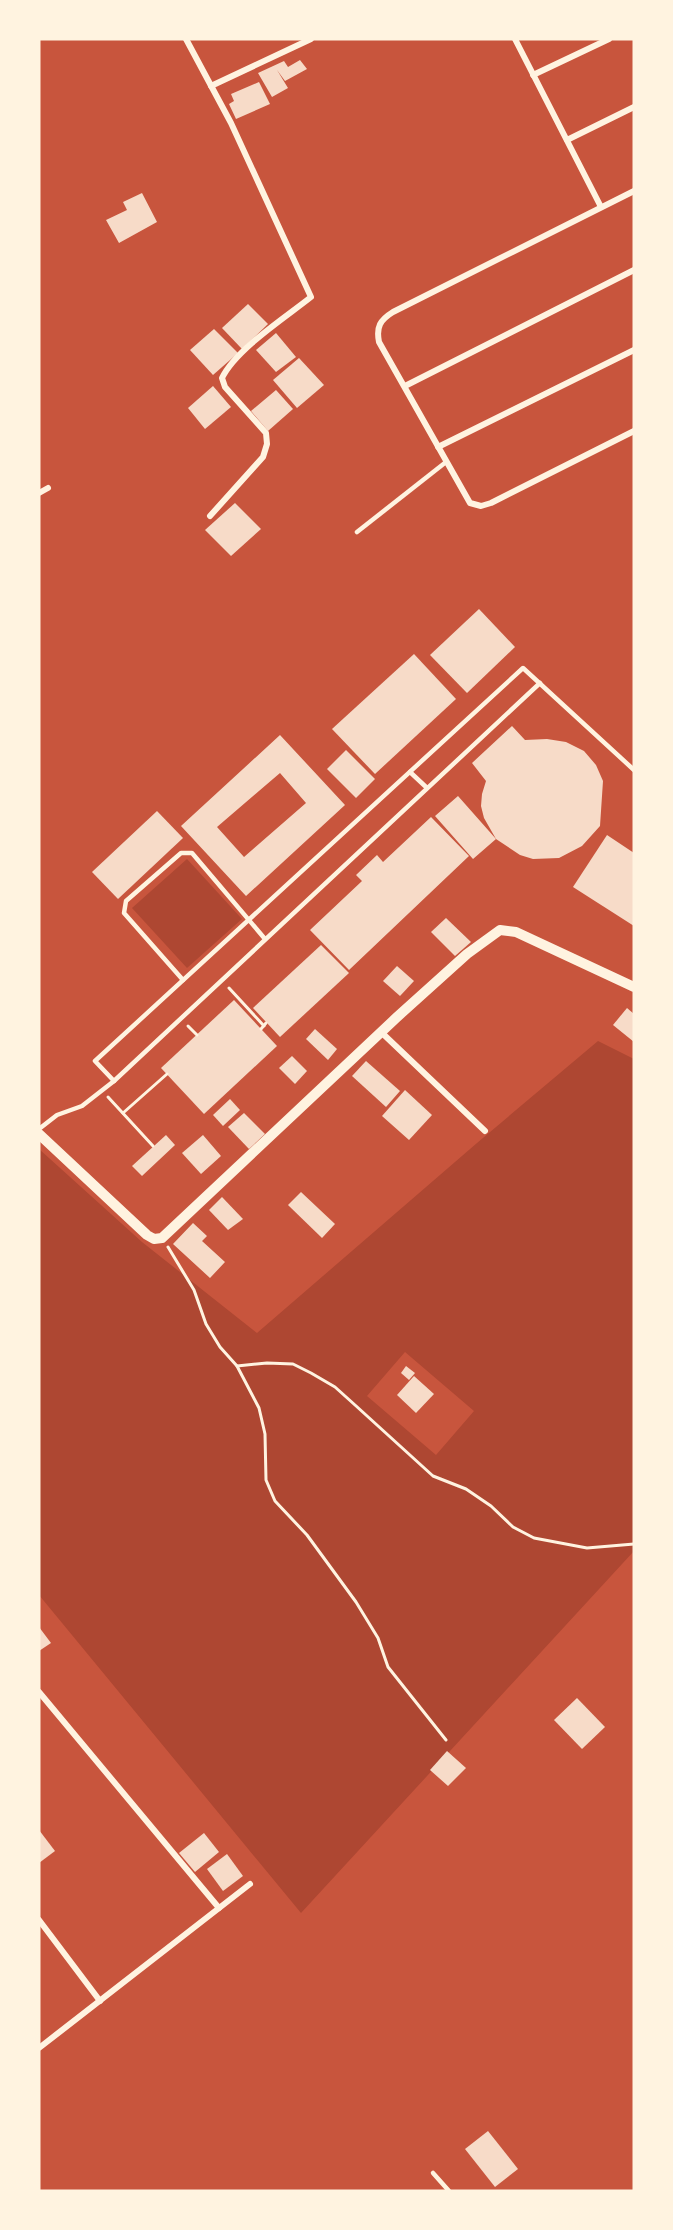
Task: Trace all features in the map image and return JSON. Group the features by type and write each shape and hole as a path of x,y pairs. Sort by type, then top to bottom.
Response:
{"street":[{"path":"186,39 231,123 311,297 242,352 226,369 222,378 225,387 266,434 267,444 263,457 210,516"},
{"path":"211,86 311,39"},
{"path":"515,39 601,207"},
{"path":"533,75 609,39"},
{"path":"567,140 634,107"},
{"path":"634,191 382,319 377,332 380,342 470,503 481,506 491,503 634,431"},
{"path":"405,386 634,270"},
{"path":"438,447 634,350"},
{"path":"39,493 48,488"},
{"path":"39,1134 147,1235 154,1239 162,1238 381,1032 467,954 500,930 516,932 634,987"},
{"path":"381,1032 485,1131"},
{"path":"39,1692 219,1908"},
{"path":"39,2048 250,1884"},
{"path":"39,1920 100,2001"}],"lane":[{"path":"357,532 446,462"},
{"path":"114,1081 95,1061 524,668 634,770"},
{"path":"39,1129 57,1114 82,1106 114,1081 426,787 540,683"},
{"path":"410,772 426,787"},
{"path":"183,980 124,913 126,902 181,853 192,853 265,939"},
{"path":"433,2173 449,2191"}],"path":[{"path":"228,987 264,1026"},
{"path":"186,1025 197,1035"},
{"path":"123,1113 167,1074"},
{"path":"98,1094 109,1097 153,1146"},
{"path":"162,1238 194,1290 206,1324 220,1347 237,1366 259,1408 265,1434 266,1480 274,1501 307,1535 356,1602 378,1638 388,1667 446,1740"},
{"path":"237,1366 267,1363 293,1364 311,1373 335,1388 433,1476 466,1489 491,1506 513,1527 534,1538 587,1548 634,1544"}],"shaded area":[{"path":"187,859 242,919 187,968 132,908"},
{"path":"598,1041 634,1059 634,1551 301,1913 39,1595 39,1149 142,1242 257,1333","holes":["405,1352 474,1411 436,1455 367,1396"]}],"building":[{"path":"300,60 307,69 285,81 277,70 288,88 272,97 258,73 284,61 288,67"},
{"path":"259,82 270,104 236,119 229,104 234,101 231,94"},
{"path":"142,193 157,222 119,243 106,220 127,210 123,202"},
{"path":"248,304 268,324 242,349 222,328"},
{"path":"214,329 238,353 213,375 190,350"},
{"path":"276,333 296,357 276,372 256,350"},
{"path":"299,358 324,385 297,408 273,380"},
{"path":"213,386 231,407 205,429 188,408"},
{"path":"276,390 293,409 268,431 251,411"},
{"path":"235,503 261,529 231,556 205,530"},
{"path":"479,609 515,647 467,693 430,655"},
{"path":"414,654 456,699 375,774 332,729"},
{"path":"512,726 525,740 547,739 566,742 584,751 596,765 603,781 600,826 582,846 559,858 533,859 520,855 496,839 484,818 481,806 486,781 472,763"},
{"path":"280,735 345,805 246,896 181,826","holes":["280,773 306,803 244,857 217,827"]},
{"path":"346,750 375,779 356,798 327,769"},
{"path":"458,796 496,839 473,859 435,816"},
{"path":"157,811 183,838 118,899 92,872"},
{"path":"431,817 469,856 349,970 310,930 362,881 356,875 377,855 383,862"},
{"path":"607,835 634,853 634,926 573,887"},
{"path":"446,918 471,942 455,956 431,932"},
{"path":"321,945 349,973 280,1037 253,1008"},
{"path":"397,966 414,981 400,996 383,981"},
{"path":"234,1000 277,1046 204,1114 161,1068"},
{"path":"627,1008 634,1014 634,1042 613,1025"},
{"path":"315,1029 337,1049 328,1060 306,1039"},
{"path":"292,1056 307,1071 295,1084 279,1068"},
{"path":"366,1061 400,1091 386,1107 352,1076"},
{"path":"405,1090 432,1115 409,1140 382,1116"},
{"path":"230,1099 240,1110 223,1126 213,1115"},
{"path":"244,1113 265,1134 249,1149 228,1127"},
{"path":"166,1135 175,1145 142,1176 132,1166"},
{"path":"203,1135 221,1156 201,1174 182,1153"},
{"path":"301,1192 335,1224 322,1238 288,1205"},
{"path":"222,1197 243,1219 228,1230 209,1210"},
{"path":"193,1223 207,1236 202,1241 225,1262 210,1278 173,1244"},
{"path":"406,1366 415,1373 409,1380 401,1373"},
{"path":"414,1376 434,1394 416,1413 397,1395"},
{"path":"39,1627 51,1643 39,1651"},
{"path":"577,1698 605,1727 582,1749 554,1720"},
{"path":"447,1751 466,1768 448,1786 430,1770"},
{"path":"39,1830 55,1851 39,1863"},
{"path":"204,1833 219,1852 195,1872 179,1853"},
{"path":"227,1854 243,1876 223,1891 207,1869"},
{"path":"488,2131 518,2169 495,2187 465,2149"}]}
